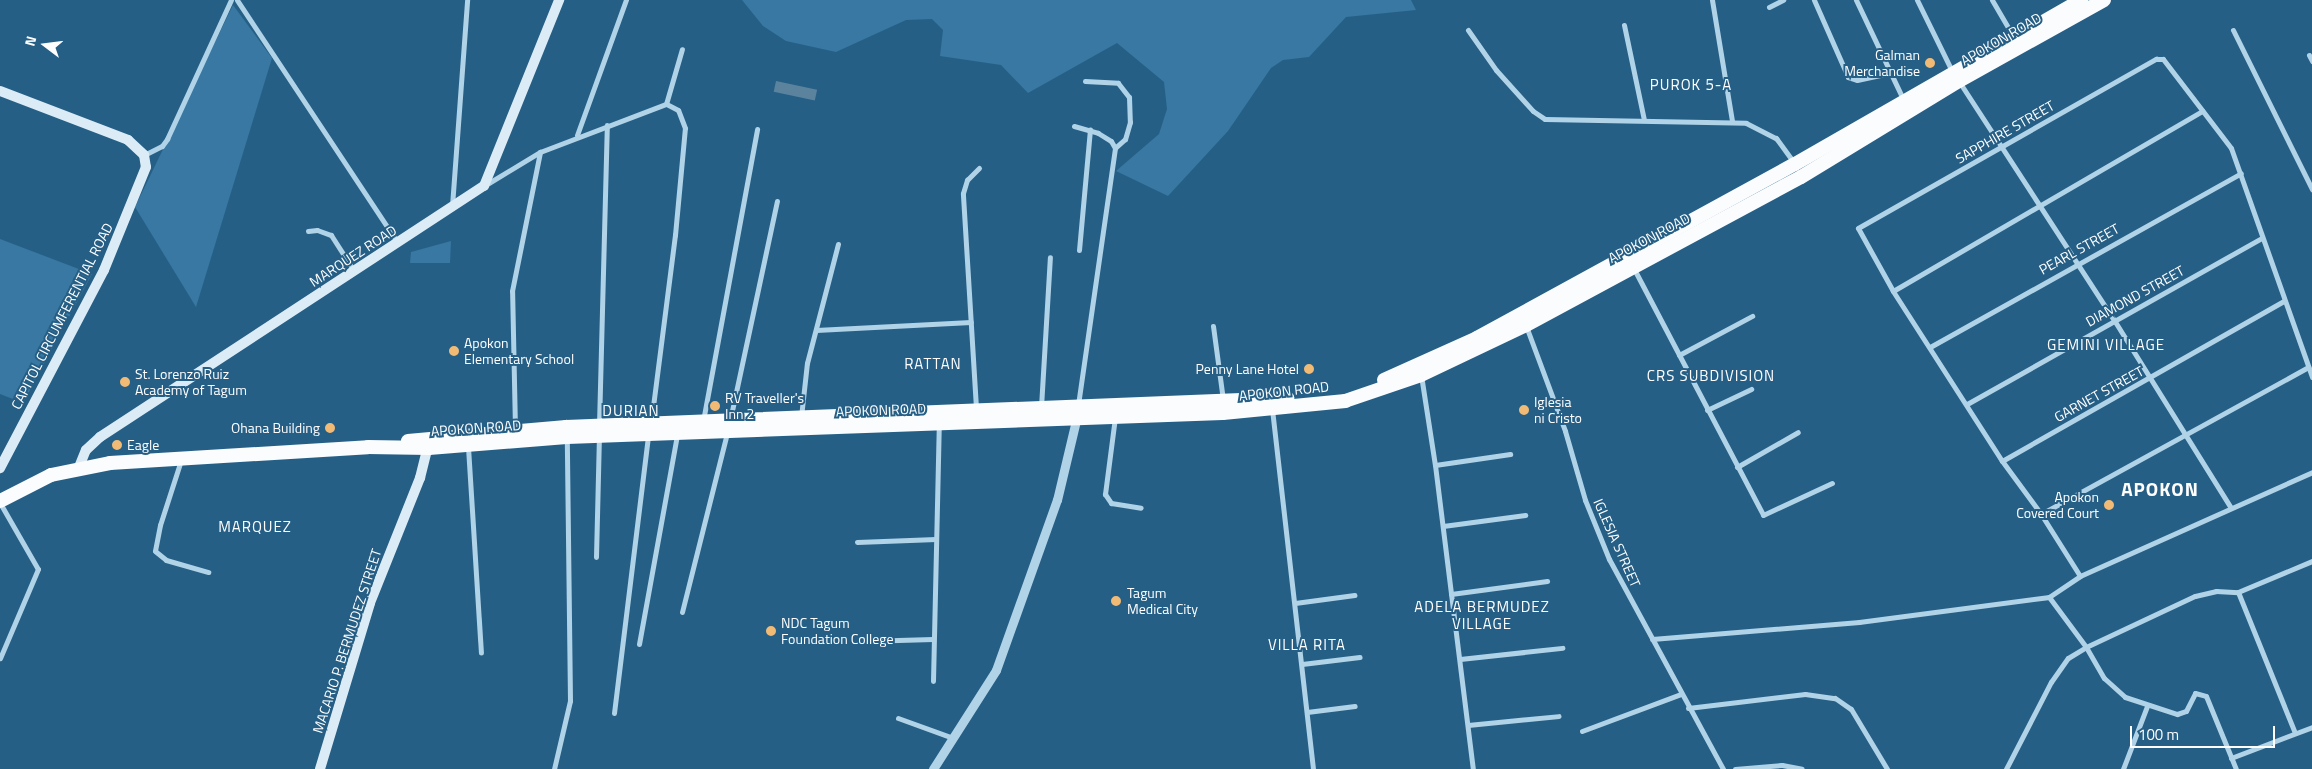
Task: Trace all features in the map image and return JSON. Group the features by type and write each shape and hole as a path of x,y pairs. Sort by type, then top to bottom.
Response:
{"highway":[{"name":"APOKON ROAD","path":"649,430 677,434 728,428 800,424 1272,404 1344,392 1388,379 1420,369 1523,319 1629,259 1910,113 1956,77 2061,4 2081,0"},
{"name":"APOKON ROAD","path":"1798,170 1903,100 1956,77 2104,0"},
{"name":"APOKON ROAD","path":"1116,412 1223,402 1272,404"},
{"name":"APOKON ROAD","path":"976,417 1042,407 1077,412"},
{"name":"APOKON ROAD","path":"0,502 39,480 79,467 567,432 649,430 702,424 728,428"},
{"name":"APOKON ROAD","path":"468,439 515,430 567,432"}],"main road":[{"path":"484,186 559,0"},
{"path":"0,91 128,140 144,155"},
{"name":"CAPITOL CIRCUMFERENTIAL ROAD","path":"0,468 104,270 143,181 146,167 144,155"},
{"name":"MARQUEZ ROAD","path":"79,467 86,450 100,437 452,209 484,186"},
{"name":"MACARIO P. BERMUDEZ STREET","path":"320,769 373,594 420,478 429,443"}],"street":[{"path":"144,155 162,146 167,139 231,0"},
{"path":"237,0 398,243"},
{"path":"452,209 467,0"},
{"path":"577,135 626,0"},
{"path":"1712,0 1732,120"},
{"path":"1770,7 1783,0"},
{"path":"1814,0 1848,77 1858,80 1889,73"},
{"path":"1856,0 1889,73 1910,113"},
{"path":"1917,0 1956,77 2114,320 2230,508"},
{"path":"1992,0 2014,38"},
{"path":"1624,25 1644,120"},
{"path":"1468,30 1496,70 1533,111 1546,119 1732,120 1767,130 1776,138 1798,170"},
{"path":"2233,30 2312,188"},
{"path":"666,104 682,49"},
{"name":"SAPPHIRE STREET","path":"1893,291 1858,228 2156,59 2163,59 2172,67 2202,111"},
{"path":"1085,81 1118,83 1129,97 1130,122 1125,139 1115,148"},
{"path":"484,186 540,152 577,135 666,104 678,110 685,128 675,235 614,713"},
{"path":"2080,576 2041,514 2002,461 1893,291 2202,111 2224,136 2240,172 2312,377"},
{"path":"596,557 607,125"},
{"path":"933,769 954,739 996,670 1057,500 1077,412 1115,148 1111,141 1090,130 1074,126"},
{"path":"702,424 757,129"},
{"path":"1079,250 1090,130"},
{"path":"515,430 512,291 540,152"},
{"path":"976,417 963,193 967,180 979,168"},
{"name":"PEARL STREET","path":"1930,347 2240,172"},
{"path":"682,612 728,428 776,201"},
{"path":"308,231 317,230 331,235 355,272"},
{"name":"DIAMOND STREET","path":"1966,404 2262,238"},
{"path":"800,424 807,363 838,244"},
{"path":"1042,407 1050,257"},
{"path":"1629,259 1763,515 1832,483"},
{"name":"GARNET STREET","path":"2002,461 2284,301"},
{"path":"1679,355 1752,316"},
{"name":"IGLESIA STREET","path":"1523,319 1597,531 1688,708 1723,769"},
{"path":"816,330 971,322"},
{"path":"1213,326 1223,402"},
{"path":"2041,514 2308,367"},
{"path":"1420,369 1436,465 1473,769"},
{"path":"1707,410 1751,389"},
{"path":"1272,404 1313,769"},
{"path":"1116,412 1105,494 1111,503 1141,508"},
{"path":"933,681 938,419"},
{"path":"554,769 570,701 567,432"},
{"path":"1738,467 1798,432"},
{"path":"639,644 677,434"},
{"path":"468,439 481,653"},
{"path":"1436,465 1510,454"},
{"path":"181,460 160,525 155,551 166,560 208,572"},
{"path":"1652,639 1859,622 2049,598 2080,576 2312,472"},
{"path":"0,502 38,569 0,658"},
{"path":"1443,526 1525,515"},
{"path":"857,542 936,539"},
{"path":"2006,769 2060,668 2086,647 2195,596 2208,592 2238,592 2312,561"},
{"path":"1452,594 1547,581"},
{"path":"2238,592 2295,733"},
{"path":"1295,603 1354,596"},
{"path":"2049,598 2086,647 2096,667 2115,690 2147,706 2183,713 2195,693 2202,693 2208,700 2236,769"},
{"path":"863,641 933,638"},
{"path":"1460,659 1562,648"},
{"path":"1302,664 1360,658"},
{"path":"1582,731 1681,694"},
{"path":"1688,708 1805,694 1835,698 1851,709 1887,769"},
{"path":"1307,712 1355,706"},
{"path":"2123,769 2147,706"},
{"path":"1468,726 1559,716"},
{"path":"898,718 954,739"},
{"path":"2231,758 2312,727"},
{"path":"1735,769 1782,765 1802,769"}],"shaded area":[{"path":"742,0 1411,0 1416,10 1346,17 1309,57 1283,60 1271,68 1228,131 1168,196 1116,171 1159,134 1167,109 1164,82 1117,43 1028,93 1001,65 940,56 943,30 932,19 906,20 836,52 786,41 763,26"},
{"path":"233,5 272,58 196,307 135,207"},
{"path":"776,81 817,90 815,100 774,92"},
{"path":"0,239 92,274 23,403 0,394"},
{"path":"451,241 450,263 410,263 411,252"}],"place":[{"name":"Galman Merchandise","path":"1930,63"},
{"name":"Apokon Elementary School","path":"454,351"},
{"name":"Penny Lane Hotel","path":"1309,369"},
{"name":"St. Lorenzo Ruiz Academy of Tagum","path":"125,382"},
{"name":"RV Traveller's Inn 2","path":"715,406"},
{"name":"Iglesia ni Cristo","path":"1524,410"},
{"name":"Ohana Building","path":"330,428"},
{"name":"Eagle","path":"117,445"},
{"name":"Apokon Covered Court","path":"2109,505"},
{"name":"Tagum Medical City","path":"1116,601"},
{"name":"NDC Tagum Foundation College","path":"771,631"}],"district":[{"name":"PUROK 5-A","path":"1691,85"},
{"name":"GEMINI VILLAGE","path":"2106,345"},
{"name":"RATTAN","path":"933,364"},
{"name":"CRS SUBDIVISION","path":"1711,376"},
{"name":"DURIAN","path":"631,411"},
{"name":"APOKON","path":"2160,489"},
{"name":"MARQUEZ","path":"255,527"},
{"name":"ADELA BERMUDEZ VILLAGE","path":"1482,614"},
{"name":"VILLA RITA","path":"1307,645"}]}
